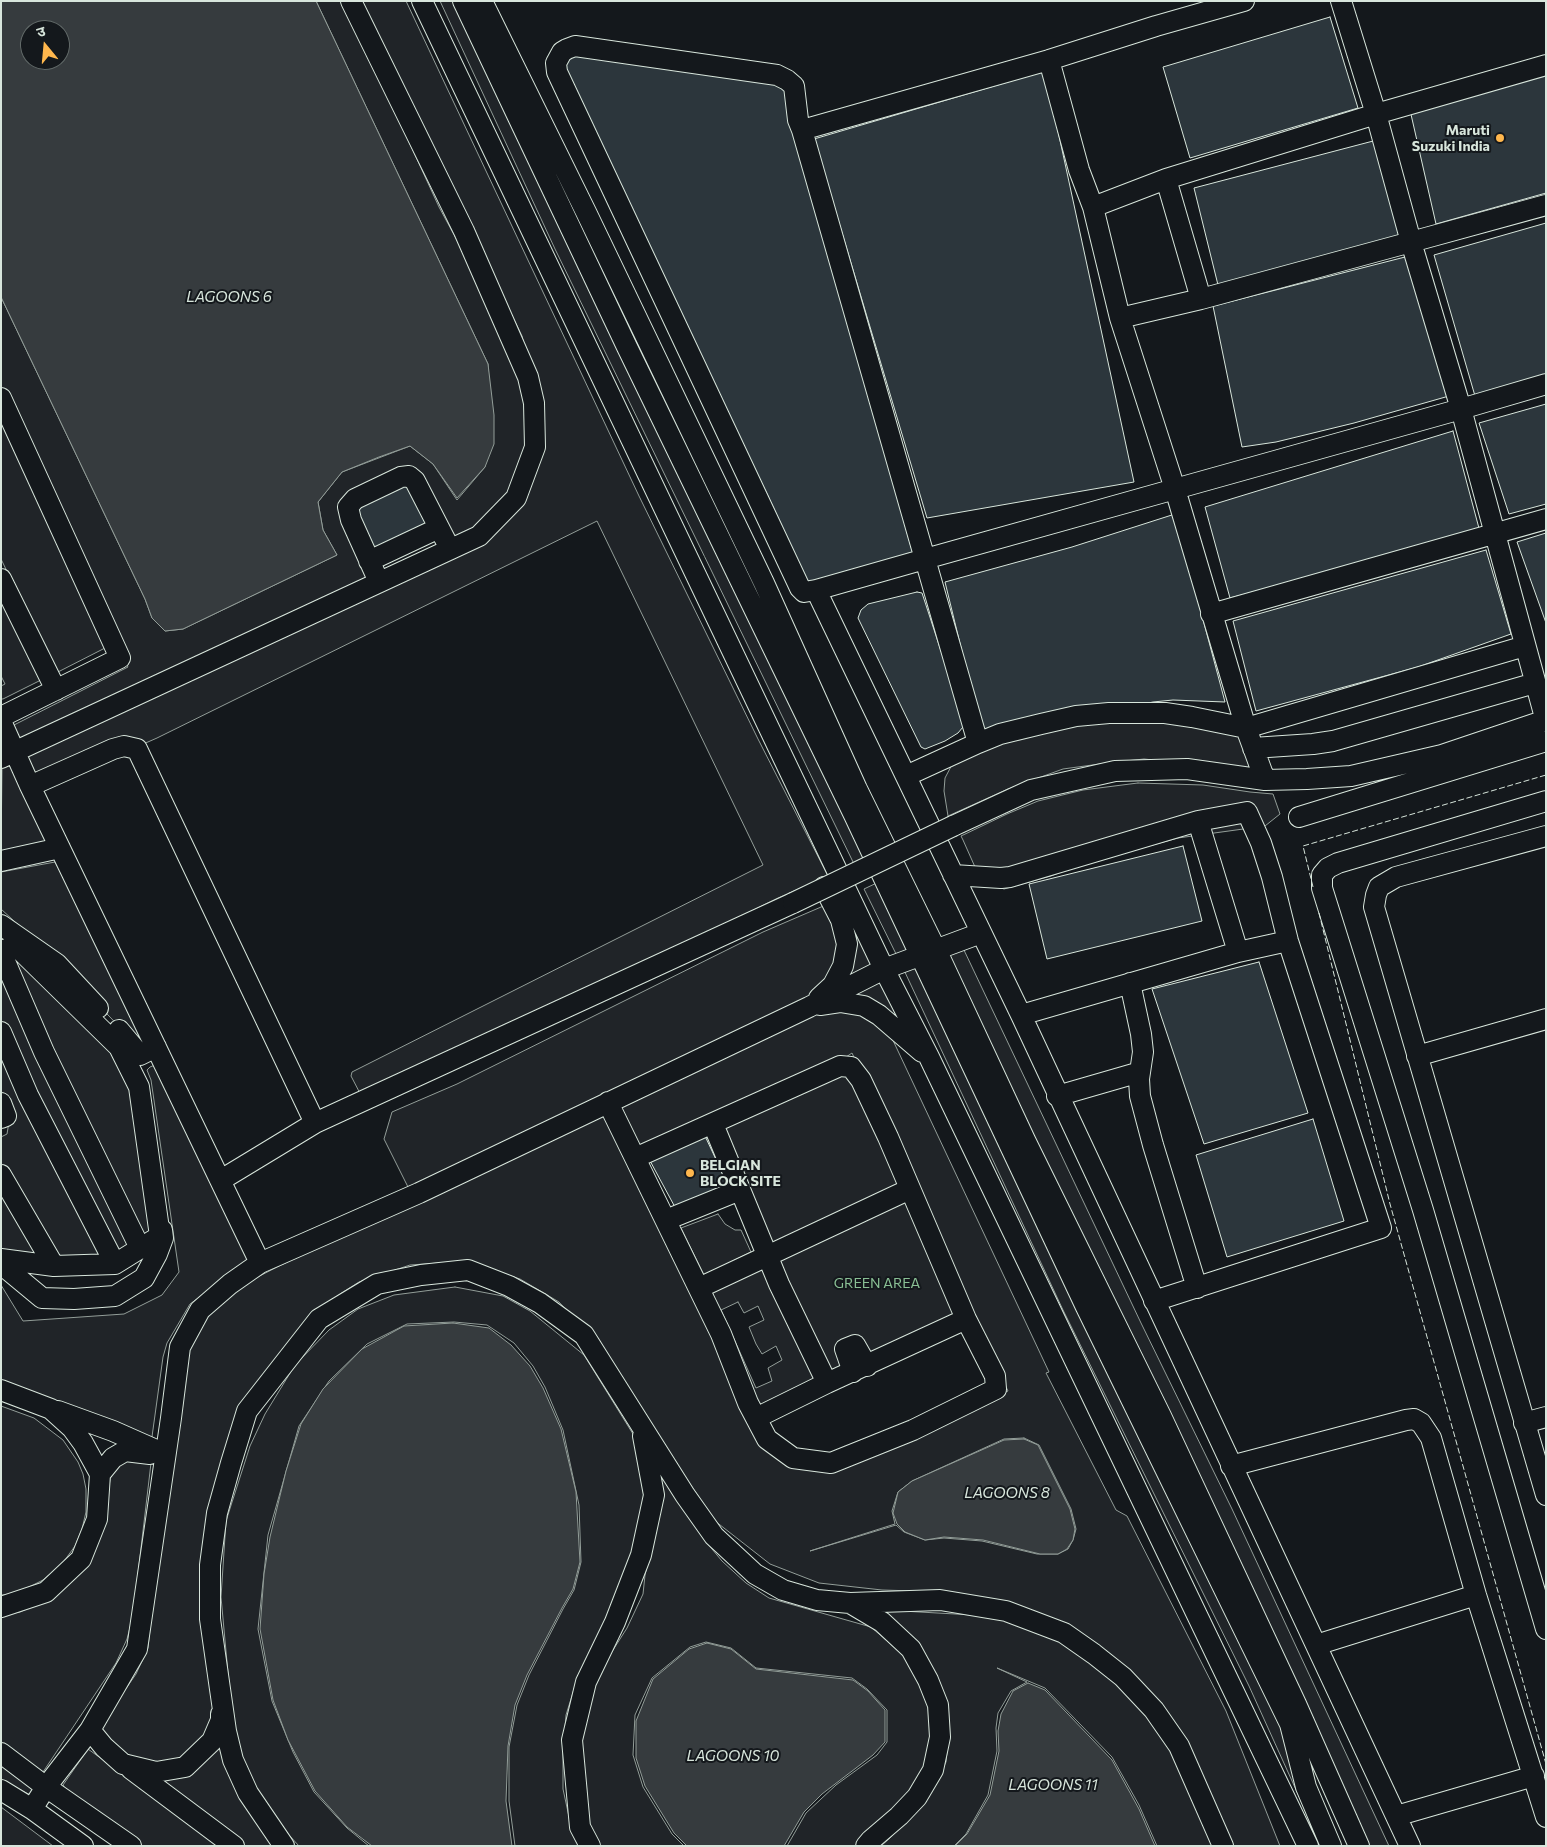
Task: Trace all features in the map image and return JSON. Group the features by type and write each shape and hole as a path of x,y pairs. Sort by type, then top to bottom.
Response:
{"street":[{"path":"8,754 479,536 516,498 535,446 534,403 528,377 464,231 351,1"},
{"path":"422,1 884,969 929,1057 1308,1846"},
{"path":"463,1 627,348 854,815 928,953 1029,1149 1161,1416 1296,1704 1360,1846"},
{"path":"482,1 760,574 1086,1307 1290,1724 1306,1787 1332,1846"},
{"path":"802,130 1049,60 1156,26 1244,1"},
{"path":"221,1180 315,1123 793,903 1032,790 1116,771 1187,769 1265,780 1307,780 1360,774 1442,755 1546,720 1461,409 1411,242 1376,114 1341,1"},
{"path":"978,743 925,560 802,130 797,112 794,86 777,75 575,46 567,48 556,62 556,72 800,588 806,592 925,560 1546,384"},
{"path":"1049,60 1079,170 1093,207 1120,318 1175,489 1246,728 1265,780"},
{"path":"1093,207 1166,180 1376,114 1546,65"},
{"path":"1166,180 1201,299"},
{"path":"1120,318 1201,299 1546,205"},
{"path":"1,398 120,658 1,719 8,754 30,786 260,1263"},
{"path":"379,582 349,515 348,507 355,500 401,477 409,476 415,481 450,549"},
{"path":"1212,614 1546,519"},
{"path":"369,561 439,528"},
{"path":"1,579 56,690"},
{"path":"816,590 1021,1015 1410,1846"},
{"path":"906,776 1000,734 1076,716 1135,712 1174,714 1246,728 1525,646"},
{"path":"1253,748 1333,741 1535,683"},
{"path":"1299,816 1546,741"},
{"path":"30,786 113,749 124,746 137,749 315,1123"},
{"path":"1546,801 1338,863 1328,868 1322,875 1322,888 1423,1210 1546,1629"},
{"path":"954,874 1010,877 1198,821 1247,812 1261,843 1272,877 1288,941 1382,1228 1154,1301"},
{"path":"1198,821 1238,952"},
{"path":"1546,836 1396,877 1385,882 1380,888 1374,907 1546,1495"},
{"path":"1,861 60,848"},
{"path":"809,1007 833,985 843,966 846,944 841,920 824,887"},
{"path":"1,924 57,964 140,1055 160,1054"},
{"path":"32,1809 46,1787 90,1730 137,1649 180,1347 200,1310 230,1284 260,1263 419,1193 809,1007 884,969 981,933"},
{"path":"1021,1015 1238,952 1288,941"},
{"path":"1,1258 54,1266 115,1264 160,1236 139,1087 119,1047 16,946 1,952 44,1052 140,1248"},
{"path":"1130,983 1143,1052 1139,1087 1142,1104 1197,1288"},
{"path":"809,1007 840,1002 864,1006 879,1015 929,1057"},
{"path":"1417,1056 1546,1019"},
{"path":"1,1032 28,1094 115,1264"},
{"path":"1,1264 42,1298 74,1299 115,1296 144,1278 163,1238 150,1080 145,1070 160,1054"},
{"path":"608,1102 635,1158 666,1220 721,1334 748,1403 767,1439 793,1458 831,1463 913,1430 996,1388 995,1376 966,1319 861,1080 851,1067 840,1066 635,1158"},
{"path":"1058,1096 1140,1072"},
{"path":"1,1103 6,1116 1,1118"},
{"path":"713,1124 779,1284 827,1383"},
{"path":"1,1175 54,1266"},
{"path":"699,1288 910,1189"},
{"path":"666,1220 740,1190"},
{"path":"284,1846 248,1794 232,1760 210,1620 210,1566 217,1513 248,1411 319,1319 377,1284 422,1274 468,1270 509,1286 540,1303 584,1335 684,1495 714,1536 755,1574 783,1590 816,1600 850,1603 940,1600 1006,1611 1064,1633 1094,1654 1124,1677 1154,1710 1179,1746 1223,1846"},
{"path":"756,1418 966,1319"},
{"path":"1,1390 113,1431 165,1454"},
{"path":"1,1607 46,1592 81,1559 97,1519 100,1474 72,1428 51,1409"},
{"path":"1524,1423 1546,1417"},
{"path":"1232,1466 1414,1419 1422,1423 1431,1438 1476,1595 1546,1817"},
{"path":"590,1846 580,1827 572,1740 586,1682 615,1622 641,1555 654,1495 640,1424"},
{"path":"100,1474 113,1458 125,1451 165,1454"},
{"path":"1316,1646 1476,1595"},
{"path":"850,1603 882,1622 911,1649 928,1680 938,1705 940,1736 933,1770 917,1797 866,1846"},
{"path":"123,1764 156,1772 186,1767 212,1741 221,1720 221,1696"},
{"path":"90,1730 104,1747 123,1764 234,1846"},
{"path":"1,1753 131,1846"},
{"path":"1396,1816 1534,1776"},
{"path":"1,1790 32,1809 83,1846"}],"green space":[{"path":"316,1 344,1 439,207 466,257 510,348 533,427 501,511 453,541 424,492 372,580 22,743 12,726 128,667 1,393 1,297 145,599 152,618 165,631 183,629 337,555 323,530 318,502 342,472 410,446 433,464 457,500 485,467 489,383 488,364"},
{"path":"358,1 406,1 639,496 758,739 828,876 778,898 364,1101 351,1076 352,1072 763,865 597,521 157,738 41,789 23,751 380,585 520,499 542,420 522,336"},
{"path":"440,1 462,1 871,855 854,864 555,249"},
{"path":"1,420 105,648 56,673 1,559"},
{"path":"1,589 45,678 3,699 1,699 1,686 5,684 1,676"},
{"path":"1076,718 1223,725 1247,742 1261,771 1144,759 1063,769 1008,789 948,816 944,791 945,778 956,757"},
{"path":"2,764 9,766 16,773 48,841 1,855"},
{"path":"1138,783 1203,785 1273,794 1280,814 1265,826 1178,838 1076,866 1051,876 1004,889 991,884 979,876 961,836 1038,801 1083,790"},
{"path":"55,862 153,1045 141,1053 128,1036 52,956 1,909 1,872"},
{"path":"883,880 919,955 900,962 864,889"},
{"path":"841,900 878,969 834,987"},
{"path":"828,904 839,931 839,963 812,997 409,1189 384,1139 392,1112 457,1084 763,932"},
{"path":"15,947 116,1056 130,1088 151,1230 143,1241 2,952"},
{"path":"963,948 1141,1323 1232,1509 1389,1846 1364,1846 939,952"},
{"path":"1,954 136,1246 116,1257 1,1028"},
{"path":"920,961 1264,1675 1306,1789 1302,1803 1249,1686 1063,1310 903,968"},
{"path":"880,973 918,1041 848,998"},
{"path":"853,1009 890,1034 1049,1372 1046,1373 1116,1510 1127,1516 1226,1711 1280,1846 1232,1846 1183,1742 1079,1637 915,1591 882,1590 819,1583 770,1564 715,1521 588,1333 559,1302 520,1279 466,1264 410,1265 359,1282 340,1294 310,1318 286,1345 267,1373 216,1490 216,1715 199,1750 163,1767 127,1758 99,1734 116,1703 136,1674 148,1648 156,1573 186,1358 206,1318 224,1300 246,1283 281,1265 608,1112 738,1393 801,1465 911,1436 1008,1391 971,1316 852,1053 840,1061 637,1150 617,1107 815,1011","holes":["1024,1438 1039,1445 1071,1509 1076,1529 1068,1549 1058,1554 1037,1554 982,1541 944,1538 925,1540 904,1532 896,1525 810,1551 895,1524 892,1511 898,1492 912,1481 1004,1439"]},
{"path":"1,1039 109,1258 54,1262 1,1168 1,1137 7,1134 10,1116 1,1098"},
{"path":"155,1065 250,1255 247,1263 190,1304 167,1343 163,1357 151,1444 1,1380 1,1285 23,1321 124,1314 162,1295 179,1272 151,1080 147,1070"},
{"path":"841,1071 850,1074 902,1185 771,1247 720,1125"},
{"path":"1,1182 51,1263 9,1259 1,1247"},
{"name":"GREEN AREA","path":"904,1200 912,1209 955,1311 952,1317 832,1375 780,1263 781,1259"},
{"path":"718,1214 725,1224 735,1230 741,1230 751,1252 704,1275 681,1228"},
{"path":"760,1269 764,1270 814,1375 814,1379 756,1414 704,1292","holes":["738,1302 744,1313 758,1306 764,1320 749,1327 756,1344 762,1354 776,1346 782,1360 768,1368 772,1381 756,1388 721,1310"]},
{"path":"455,1287 503,1296 530,1311 584,1355 633,1434 644,1486 644,1507 639,1552 575,1686 566,1715 563,1789 571,1826 580,1846 515,1846 509,1801 509,1747 517,1705 529,1675 574,1590 581,1562 579,1505 563,1430 545,1387 533,1366 514,1343 487,1325 454,1322 407,1324 367,1344 329,1381 299,1426 268,1535 258,1629 272,1701 293,1752 314,1792 347,1828 369,1846 299,1846 277,1822 253,1783 234,1738 221,1597 226,1521 250,1446 265,1414 295,1365 329,1330 358,1309 394,1295"},
{"path":"1,1406 34,1418 63,1440 78,1462 83,1474 86,1489 86,1512 75,1546 62,1564 43,1580 15,1594 1,1595"},
{"path":"123,1457 151,1463 133,1616 127,1639 116,1663 41,1775 1,1748 1,1615 20,1612 50,1598 108,1493 111,1473"},
{"path":"654,1461 707,1543 722,1561 746,1583 769,1598 871,1627 910,1661 926,1694 932,1726 927,1762 912,1790 855,1846 787,1846 806,1813 836,1785 877,1755 887,1742 887,1710 867,1689 852,1678 756,1668 731,1648 706,1642 690,1647 652,1678 635,1715 633,1755 643,1787 672,1834 684,1846 598,1846 591,1832 580,1760 582,1727 591,1694 606,1661 627,1628 643,1594 652,1544"},
{"path":"884,1610 973,1615 1020,1622 1086,1655 1135,1698 1173,1753 1214,1846 1157,1846 1139,1805 1112,1757 1045,1688 997,1668 1027,1682 1011,1691 998,1713 996,1728 997,1751 988,1795 966,1834 954,1846 881,1846 931,1792 946,1762 949,1731 881,1616"},
{"path":"217,1735 276,1846 244,1846 154,1773 164,1773"},
{"path":"88,1749 223,1846 143,1846 85,1806 67,1791 63,1785"},
{"path":"1,1757 39,1792 30,1795 1,1779"},
{"path":"1,1807 53,1846 1,1846"}],"water":[{"name":"LAGOONS 6","path":"1,1 316,1 488,364 494,415 494,444 485,467 457,498 433,464 410,446 342,472 318,502 323,530 337,555 183,629 165,631 152,618 145,599 1,297"},
{"path":"453,1323 489,1328 511,1345 530,1366 543,1388 561,1429 576,1492 580,1562 573,1589 527,1675 515,1705 508,1746 506,1801 512,1846 372,1846 347,1827 315,1791 288,1740 273,1700 260,1629 264,1574 270,1537 286,1471 301,1424 323,1389 362,1349 404,1326"},
{"name":"LAGOONS 8","path":"1024,1439 1038,1445 1070,1509 1075,1529 1073,1540 1067,1549 1058,1554 1040,1554 983,1540 944,1537 925,1540 905,1532 897,1524 893,1513 898,1492 912,1481 1004,1440"},
{"name":"LAGOONS 10","path":"707,1643 731,1649 756,1669 853,1680 868,1691 885,1710 885,1742 873,1755 822,1794 804,1812 784,1846 687,1846 674,1833 645,1786 636,1758 636,1721 653,1679 689,1649"},
{"name":"LAGOONS 11","path":"1028,1683 1045,1690 1112,1760 1139,1809 1155,1846 955,1846 967,1834 990,1795 999,1751 998,1731 1001,1714 1013,1691"}],"building":[{"path":"1330,17 1358,108 1190,158 1163,67"},
{"path":"568,56 602,57 778,84 784,89 913,554 810,587 767,494 593,144 562,64"},
{"path":"1045,71 1134,482 927,518 814,139"},
{"path":"1546,72 1546,193 1436,224 1410,110"},
{"path":"1377,140 1404,236 1218,285 1194,188"},
{"path":"1546,223 1546,375 1475,396 1434,255"},
{"path":"1409,256 1449,396 1354,423 1276,442 1242,447 1213,306"},
{"path":"1546,404 1546,504 1509,514 1479,423"},
{"path":"1453,431 1480,532 1230,598 1205,507"},
{"path":"415,482 437,527 370,559 350,508"},
{"path":"1175,514 1225,702 1173,700 1153,702 983,738 945,582 1072,547"},
{"path":"1546,533 1546,623 1517,542"},
{"path":"1486,550 1511,634 1418,667 1256,711 1233,621"},
{"path":"917,592 922,593 963,718 963,727 958,733 945,741 925,749 921,747 858,618 861,610 868,604"},
{"path":"1183,846 1202,921 1047,959 1029,884"},
{"path":"1259,962 1308,1113 1204,1144 1152,989"},
{"path":"1313,1119 1344,1221 1227,1257 1196,1155"},
{"name":"BELGIAN BLOCK SITE","path":"705,1136 729,1187 676,1209 649,1159"}],"fence":[{"path":"1313,887 1303,846 1546,775"},
{"path":"1319,913 1390,1204 1546,1764"}],"place":[{"name":"Maruti Suzuki India","path":"1500,138"},
{"name":"BELGIAN BLOCK SITE","path":"690,1173"}]}
